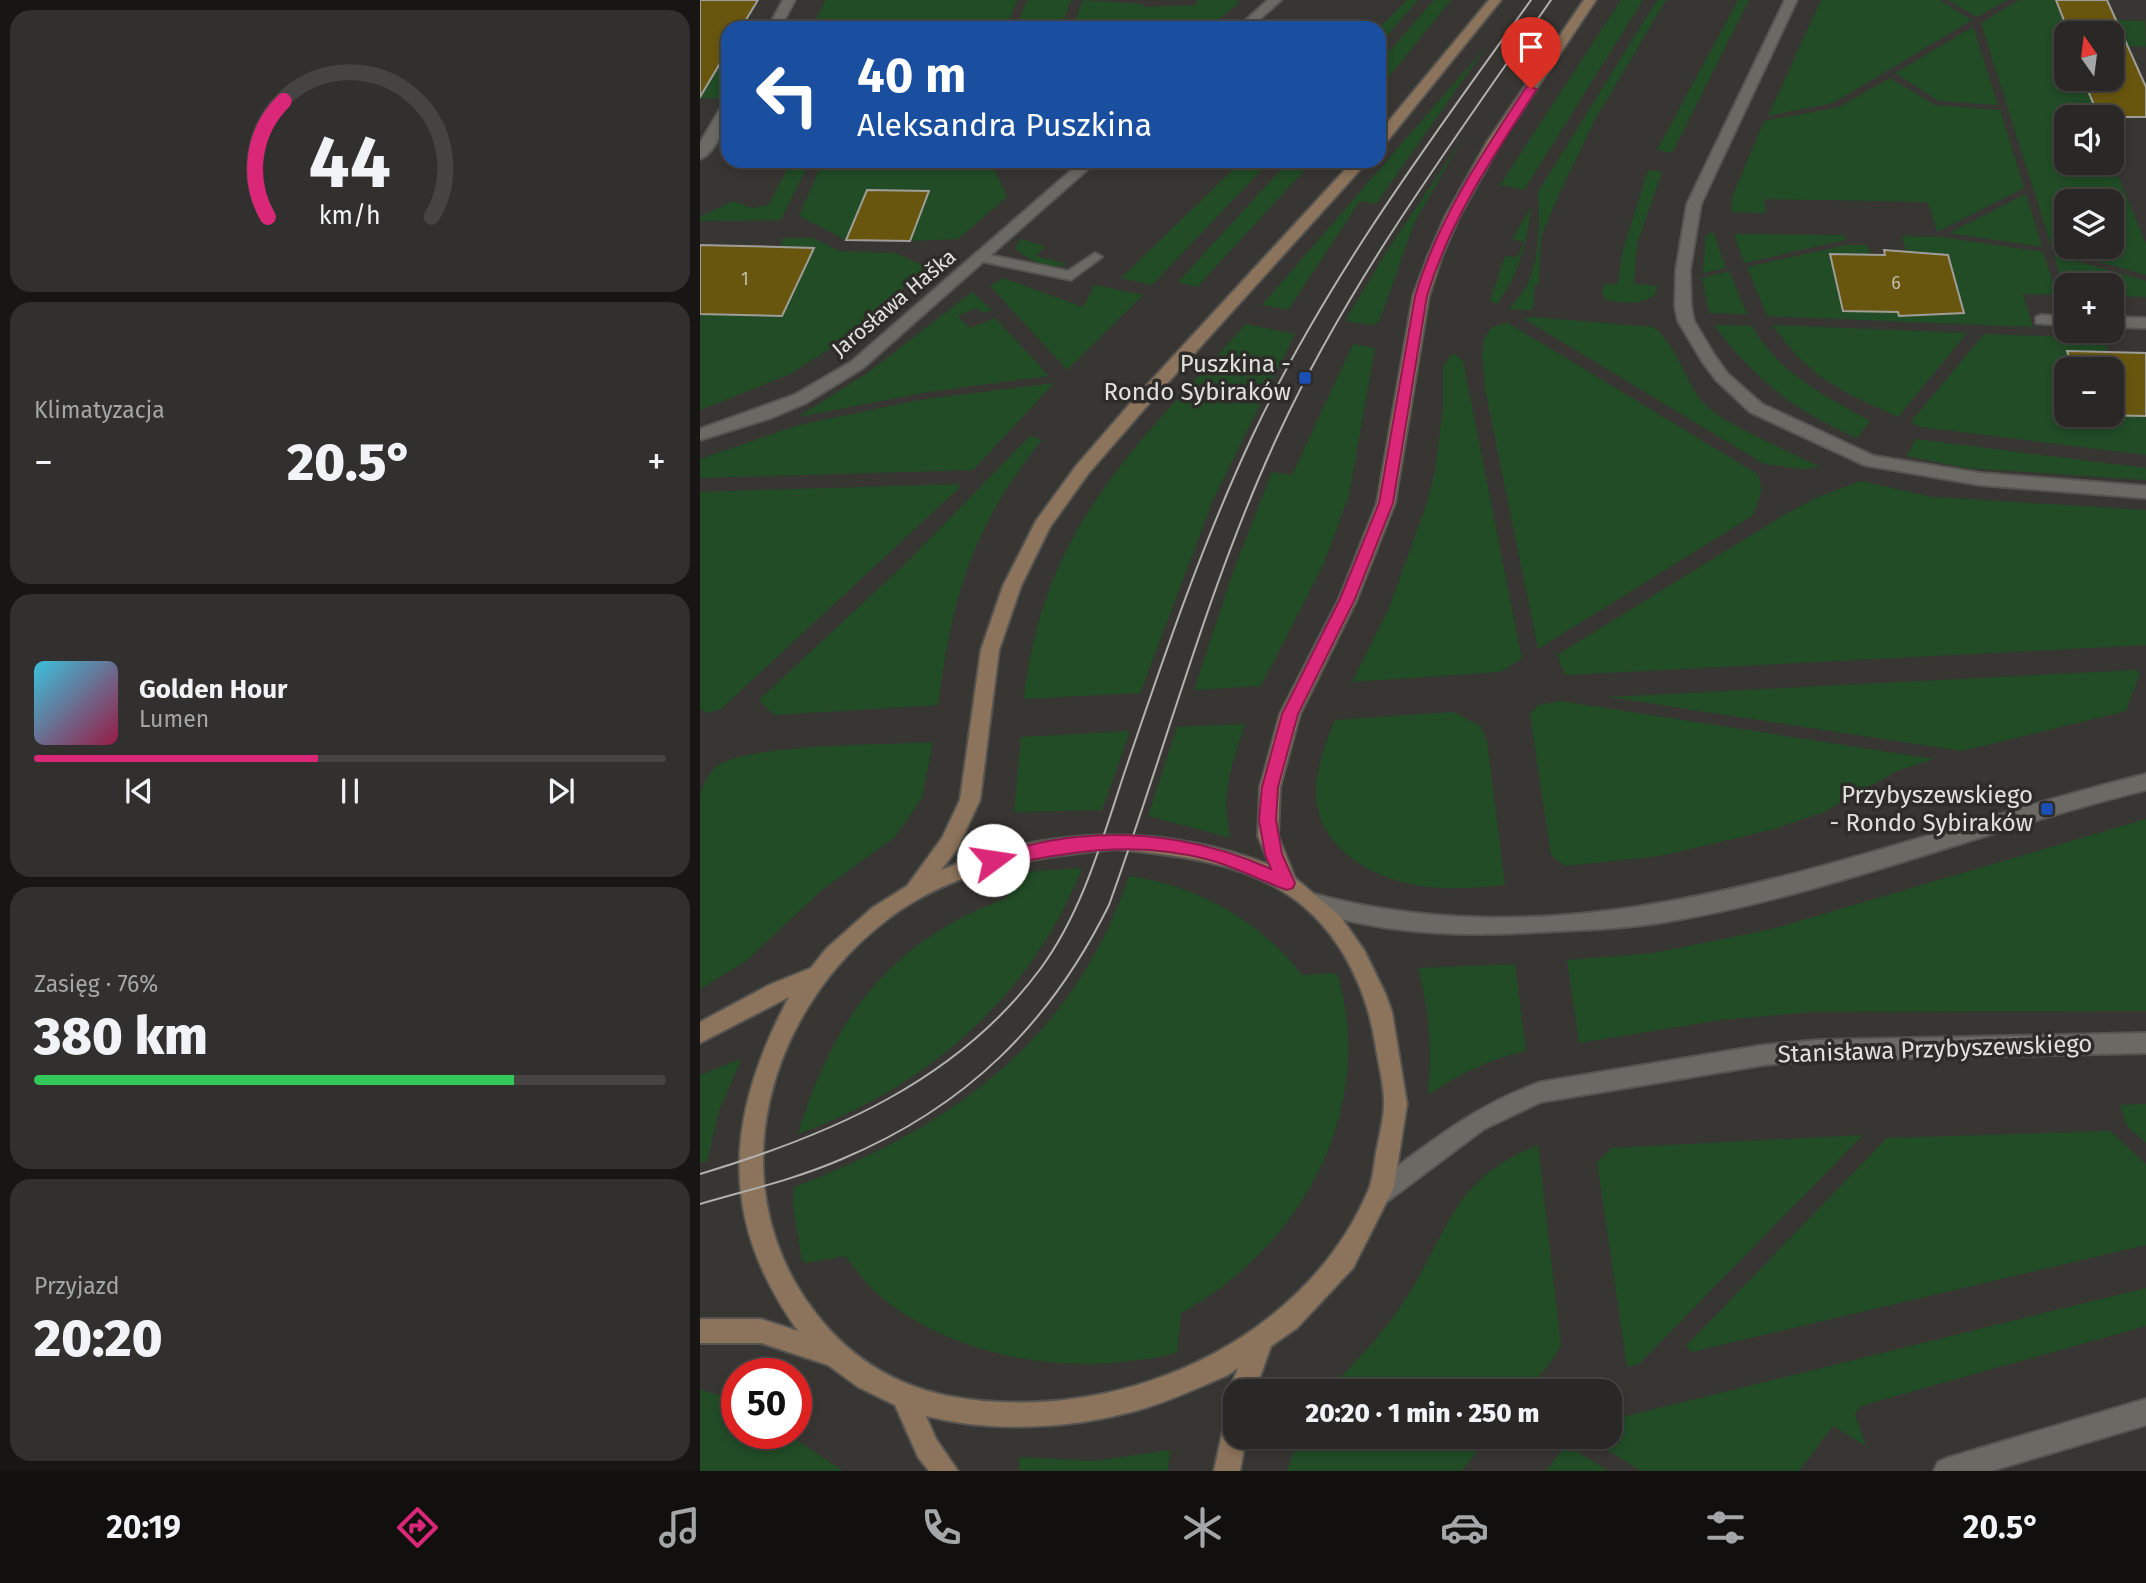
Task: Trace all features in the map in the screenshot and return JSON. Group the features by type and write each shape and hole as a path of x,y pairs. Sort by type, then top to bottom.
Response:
{"main road":[{"path":"1386,133 1495,0"},
{"path":"1287,883 1268,836 1270,787 1290,714 1348,599 1386,503 1421,296 1430,265 1468,187 1590,0"},
{"path":"913,891 950,843 970,800 990,650 1012,586 1042,525 1063,494 1140,403 1356,168"},
{"path":"1117,841 1205,852 1247,865 1287,883 1314,903 1339,930 1360,961 1376,996 1388,1033 1394,1071 1395,1111 1390,1152 1380,1193 1367,1223 1335,1274 1289,1322 1258,1346 1217,1369 1174,1388 1129,1402 1082,1411 1022,1416 963,1411 906,1400 857,1373 833,1354 804,1324 781,1290 764,1253 754,1216 749,1176 750,1133 757,1092 771,1051 790,1012 814,976 858,930 913,891 962,870 1034,849 1117,841"},
{"path":"700,1033 777,992 814,976"},
{"path":"700,1331 761,1331 833,1354"},
{"path":"1246,1379 1258,1346"},
{"path":"906,1400 927,1448 945,1471"},
{"path":"1227,1471 1231,1449"}],"street":[{"path":"778,21 789,0"},
{"path":"1251,21 1275,0"},
{"path":"1791,0 1694,204 1683,270 1683,306 1686,321 1708,358 1722,377 1756,408 1870,461 1980,479 2146,492"},
{"path":"700,155 721,119"},
{"name":"Jarosława Haška","path":"700,435 765,414 831,382 882,345 1082,168"},
{"path":"980,257 1071,276 1095,257"},
{"path":"2041,320 2054,320"},
{"path":"2124,322 2146,323"},
{"path":"1314,903 1347,913 1430,924 1518,925 1642,916 1753,894 2146,782"},
{"name":"Stanisława Przybyszewskiego","path":"1380,1193 1475,1121 1508,1103 1554,1090 1764,1055 1819,1049 2146,1043"},
{"path":"1947,1471 2146,1412"}],"green space":[{"path":"825,0 1017,0 1009,21 815,21"},
{"path":"1027,0 1071,0 1063,21 1019,21"},
{"path":"1083,0 1143,4 1143,7 1196,5 1197,0 1237,0 1239,3 1216,21 1075,21"},
{"path":"1407,0 1418,0 1386,37 1386,21"},
{"path":"1434,0 1451,0 1386,80 1386,55"},
{"path":"1621,0 1643,0 1524,190 1500,185"},
{"path":"1657,0 1666,0 1596,118 1541,237 1539,284 1535,285 1533,310 1509,309 1526,287 1534,264 1539,227 1538,192"},
{"path":"1738,0 1749,0 1672,153 1657,150"},
{"path":"1821,0 1939,0 1972,20 1833,103 1768,116"},
{"path":"1948,0 2007,0 1977,17"},
{"path":"2019,0 2056,0 2064,21 2054,21 2054,91 2088,91 2094,105 2054,105 2054,175 2117,175 2123,189 2054,189 2052,248 1981,23"},
{"path":"2116,20 2145,21 2146,47 2127,46 2124,39 2124,21"},
{"path":"1973,27 1998,105 1939,101 1895,73"},
{"path":"1488,44 1376,204 1360,201 1288,310 1262,305 1381,168 1386,168 1386,162"},
{"path":"717,70 721,70 721,98 700,98"},
{"path":"1890,78 1935,105 2000,110 2024,188 1937,232 1928,202 1764,199 1766,213 1731,212 1733,195 1764,121 1839,107"},
{"path":"1463,138 1415,221 1379,322 1372,325 1345,321 1387,251"},
{"path":"788,168 807,168 781,220 700,221 700,217 733,201 752,208 769,205"},
{"path":"820,168 988,168 995,171 1007,197 958,239 910,241 929,191 867,190 846,240 799,216"},
{"path":"1235,168 1263,168 1152,285 1121,278"},
{"path":"1283,168 1307,168 1197,287 1178,282"},
{"path":"1648,170 1662,172 1637,244 1634,284 1657,286 1655,295 1631,303 1605,299 1602,293 1604,284 1618,284 1622,253"},
{"path":"2124,191 2146,244 2146,275 2090,259 2124,259"},
{"path":"2026,194 2042,247 1949,233"},
{"path":"1531,207 1521,258 1497,304 1490,301 1505,256 1517,257 1524,242 1512,239"},
{"path":"1713,231 1726,268 1703,273 1706,236"},
{"path":"1734,234 1843,235 1846,240 1744,263"},
{"path":"1902,236 1942,237 2043,252 2054,286 2054,295 2023,294 2033,327 1767,316 1747,267 1846,245 1867,245 1871,254 1831,254 1843,311 1898,312 1899,316 1964,313 1948,255 1906,251"},
{"path":"783,238 813,238 839,251 895,253 927,267 836,345 790,374 700,410 700,314 782,316 791,296 798,263 807,263 814,248 780,247"},
{"path":"1021,239 1045,246 1036,256 1067,264 1047,265 1026,257 1015,248"},
{"path":"2055,259 2068,259 2118,273 2059,273"},
{"path":"1729,271 1747,314 1709,313 1702,278"},
{"path":"2124,275 2146,281 2146,297 2124,296"},
{"path":"1003,278 1083,307 1095,285 1143,295 1067,370 990,286"},
{"path":"972,292 992,310 983,313 976,308 957,316 970,328 995,318 1049,376 928,392 798,417 869,372"},
{"path":"1532,317 1653,327 1668,343 1695,391 1710,409 1739,427 1820,467 1803,469 1764,464 1524,319"},
{"path":"1508,323 1756,473 1761,484 1759,499 1752,516 1538,649 1485,389 1482,354 1484,339 1492,327"},
{"path":"1246,324 1295,334 1213,500 1140,693 1024,699 1034,639 1051,585 1073,537 1101,493 1133,451"},
{"path":"1714,325 1752,326 1763,343 1789,370 1804,382 1870,421 1857,438 1795,405 1761,378"},
{"path":"1772,325 1967,333 1898,417 1828,382 1800,359"},
{"path":"1984,334 2054,336 2054,343 2105,343 2108,352 2067,351 2069,357 2054,357 2054,427 2124,427 2124,416 2146,416 2146,455 1920,427 1911,422"},
{"path":"1353,344 1375,348 1349,495 1324,563 1261,686 1194,690 1234,569 1272,472 1292,475"},
{"path":"1453,353 1463,361 1522,659 1500,672 1352,682 1389,608 1427,503 1435,471 1443,408 1443,367"},
{"path":"1054,383 973,470 700,478 700,459 799,425 919,400"},
{"path":"1030,436 1042,440 998,503 969,564 951,630 938,705 774,715 759,700 908,561"},
{"path":"1916,439 2146,468 2146,480 1966,468 1907,456"},
{"path":"1861,481 1932,497 2146,510 2146,645 1565,675 1557,655 1784,515 1818,497"},
{"path":"960,484 958,489 721,709 707,713 700,709 700,492"},
{"path":"2136,670 2140,673 2126,711 1962,751 1608,697"},
{"path":"1560,701 1934,759 1897,771 1824,812 1771,830 1660,856 1565,866 1551,855 1530,715 1538,705"},
{"path":"1454,712 1480,726 1487,741 1505,885 1439,888 1389,878 1370,870 1337,845 1325,828 1318,809 1316,787 1319,769 1335,720"},
{"path":"1245,724 1232,766 1227,794 1226,808 1231,838 1148,816 1177,727"},
{"path":"1130,731 1102,810 1014,812 1021,737"},
{"path":"933,742 922,798 895,837 823,889 746,961 700,989 700,795 713,770 737,757 791,749"},
{"path":"2146,819 2146,1011 1811,1012 1721,1020 1579,1043 1567,960 1654,953 1772,929"},
{"path":"1082,868 1061,914 1035,957 1004,996 969,1032 931,1063 889,1091 845,1115 798,1134 812,1093 848,1020 872,989 899,961 930,936 966,915 1007,898 1010,873"},
{"path":"1129,876 1179,888 1225,909 1267,938 1302,975 1333,973 1338,976 1347,1027 1347,1076 1337,1125 1319,1171 1293,1213 1261,1252 1224,1285 1181,1313 1177,1352 1154,1358 1098,1364 1033,1360 1001,1354 939,1333 911,1318 874,1290 845,1256 806,1263 802,1260 793,1207 794,1187 905,1137 954,1106 1000,1071 1040,1031 1076,985 1105,934"},
{"path":"1515,964 1526,1051 1475,1068 1428,1095 1429,1031 1418,968"},
{"path":"741,1059 719,1111 707,1161 700,1163 700,1075"},
{"path":"2146,1104 2146,1143 2127,1126 2120,1105"},
{"path":"2110,1131 2146,1164 2146,1245 1691,1352 1686,1346 1887,1138"},
{"path":"1863,1135 1639,1364 1627,1367 1597,1162 1612,1148"},
{"path":"1538,1145 1561,1345 1553,1359 1537,1379 1338,1379 1369,1347 1397,1311 1470,1190 1509,1159"},
{"path":"2146,1288 2146,1326 1860,1406 1855,1415 1866,1446 1833,1426 1799,1471 1641,1471 1606,1449 1622,1449 1622,1417"},
{"path":"700,1390 721,1396 721,1449 810,1449 843,1471 700,1471"},
{"path":"1294,1449 1479,1449 1461,1471 1287,1471"},
{"path":"1563,1449 1573,1449 1608,1471 1546,1471"},
{"path":"1170,1450 1168,1471 1020,1471 1019,1457 1094,1461"}],"building":[{"path":"700,0 758,0 745,21 721,21 721,62 700,97"},
{"path":"2056,0 2107,0 2116,21 2064,21"},
{"path":"2124,38 2146,87 2146,117 2124,117 2124,105 2094,105 2088,91 2124,91"},
{"path":"867,190 929,191 910,241 846,240"},
{"path":"700,245 814,248 782,316 700,314"},
{"path":"1884,250 1948,255 1964,313 1899,316 1898,312 1843,311 1830,254 1885,255"},
{"path":"2067,351 2146,353 2146,416 2124,416 2124,357 2069,357"}],"tram line":[{"path":"700,1174 796,1141 888,1099 931,1073 971,1042 1008,1008 1041,968 1081,897 1200,559 1234,477 1281,379 1381,212 1531,0"},
{"path":"700,1204 825,1166 887,1138 928,1114 1000,1057 1060,988 1109,905 1230,549 1279,433 1307,376 1338,320 1406,211 1551,0"}],"place":[{"name":"Puszkina - Rondo Sybiraków","path":"1305,378"},
{"name":"Przybyszewskiego - Rondo Sybiraków","path":"2047,809"}],"route":[{"path":"993,860 1034,849 1117,841 1205,852 1247,865 1287,883 1273,854 1268,836 1270,787 1276,759 1290,714 1348,599 1386,503 1394,469 1421,296 1430,265 1452,215 1468,187 1531,89"}]}
